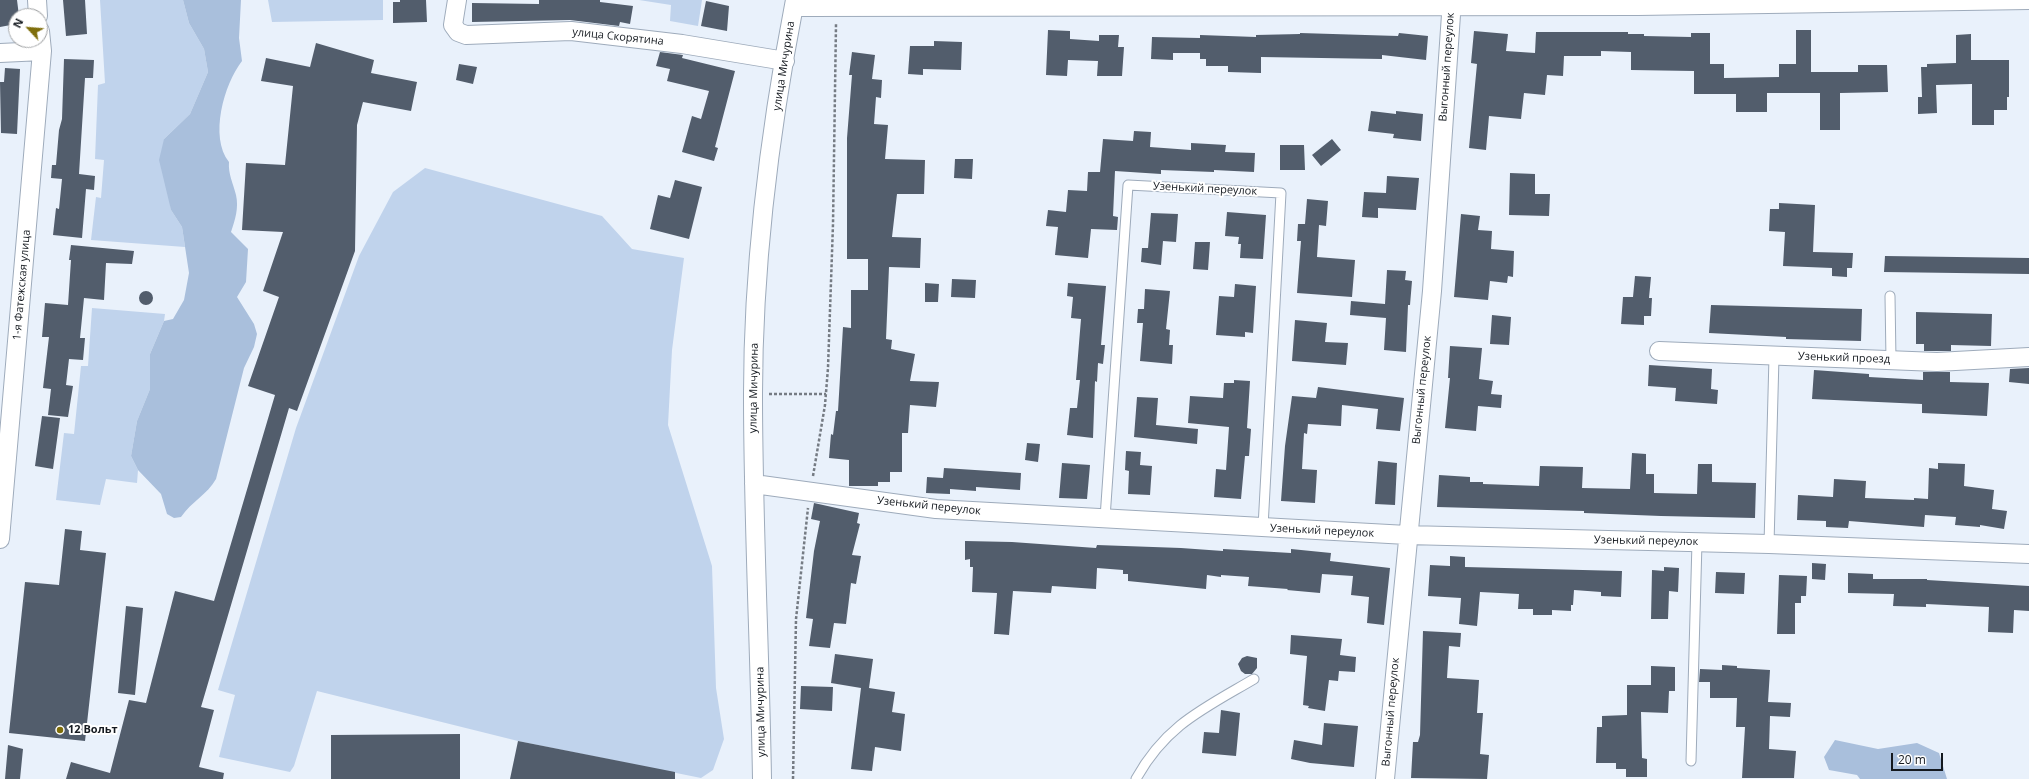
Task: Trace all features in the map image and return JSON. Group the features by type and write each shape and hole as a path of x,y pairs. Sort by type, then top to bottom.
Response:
{"street":[{"name":"улица Скорятина","path":"457,0 453,25 458,32 466,34 571,31 682,44 785,61"},
{"path":"795,3 837,8 1452,2 2029,0"},
{"name":"Выгонный переулок","path":"1385,779 1407,535 1432,291 1452,2"},
{"name":"улица Мичурина","path":"762,779 753,394 758,283 765,197 795,3"},
{"name":"1-я Фатежская улица","path":"0,539 42,48"},
{"path":"0,53 42,51"},
{"name":"Узенький проезд","path":"1659,351 1937,362 2029,357"},
{"name":"Узенький переулок","path":"754,484 936,509 1407,535 1769,544 2029,554"}],"lane":[{"name":"Узенький переулок","path":"1105,518 1128,185 1281,193 1262,527"},
{"path":"1890,296 1891,360"},
{"path":"1769,544 1774,356"},
{"path":"1691,761 1696,542"},
{"path":"1136,779 1146,760 1159,744 1176,728 1202,709 1254,679"}],"path":[{"path":"793,779 796,619 810,492 826,394 833,238 837,8"},
{"path":"753,394 826,394"}],"shaded area":[{"path":"100,0 183,0 189,23 204,49 208,72 190,114 164,139 171,210 182,227 185,247 91,240 96,197 101,198 104,160 95,159 98,85 105,83"},
{"path":"183,0 241,0 239,38 242,61 235,71 225,96 221,111 220,139 223,151 229,162 230,175 237,200 236,214 231,232 248,249 246,282 237,297 254,324 257,334 254,347 244,368 216,479 181,517 174,518 167,514 161,494 138,470 131,456 137,421 150,389 150,354 164,321 173,319 184,300 189,273 182,227 171,210 159,160 164,139 190,114 208,72 204,49 189,23"},
{"path":"268,0 383,0 383,20 272,22"},
{"path":"639,0 702,0 698,26 670,21 671,5"},
{"path":"425,168 602,216 632,249 684,258 672,350 668,425 712,566 716,688 724,739 713,770 701,778 518,741 317,691 294,766 290,772 219,757 235,695 218,690 296,428 359,256 393,192"},
{"path":"92,308 165,314 164,321 150,354 150,389 137,421 131,456 138,470 137,483 106,479 100,505 56,500 64,433 74,434 81,366 88,366"},
{"path":"1835,740 1878,749 1917,743 1939,753 1947,779 1860,779 1857,775 1829,770 1824,757"}],"building":[{"path":"0,0 17,0 18,8 8,8 8,26 0,27"},
{"path":"63,0 85,0 87,34 66,36"},
{"path":"400,0 426,0 427,22 393,23 393,2 400,2"},
{"path":"539,0 600,0 600,2 633,6 630,24 620,22 619,26 570,20 472,22 472,3 539,4"},
{"path":"706,1 729,6 727,31 701,26"},
{"path":"1048,30 1070,31 1070,39 1099,41 1099,35 1119,35 1118,47 1124,47 1122,76 1097,76 1098,61 1068,60 1067,76 1046,75"},
{"path":"1796,30 1811,30 1811,72 1858,72 1858,65 1887,65 1888,92 1840,93 1840,130 1820,130 1820,93 1767,93 1767,112 1736,112 1736,94 1694,94 1694,71 1631,70 1631,52 1601,51 1601,56 1564,56 1563,76 1547,75 1545,95 1524,93 1521,119 1489,116 1486,150 1469,148 1477,64 1471,63 1474,31 1508,34 1506,51 1535,53 1536,32 1628,32 1628,34 1644,34 1644,36 1691,37 1691,33 1710,33 1710,64 1724,64 1724,78 1779,77 1779,64 1796,64"},
{"path":"1300,33 1398,36 1399,33 1428,36 1426,60 1382,55 1382,59 1261,57 1261,73 1228,72 1228,66 1206,66 1206,59 1200,59 1200,53 1173,53 1173,60 1151,59 1152,37 1200,38 1200,35 1256,37 1256,35"},
{"path":"1971,34 1971,60 2009,60 2009,97 2007,97 2007,110 1994,110 1994,125 1972,125 1972,84 1936,85 1937,113 1918,114 1918,97 1922,97 1921,67 1927,67 1927,64 1956,63 1956,35"},
{"path":"934,41 962,42 961,70 923,69 923,75 908,74 910,46 934,46"},
{"path":"316,43 374,60 371,73 417,82 411,111 363,102 357,125 355,251 297,411 289,408 201,707 214,710 199,767 224,773 223,779 66,779 71,762 110,773 129,700 146,703 175,591 214,601 275,395 248,386 279,297 263,291 283,232 242,230 246,163 285,165 293,86 261,81 266,58 310,67"},
{"path":"660,52 683,55 682,58 735,71 715,147 718,148 714,161 682,152 692,116 701,119 709,91 667,81 670,69 656,66"},
{"path":"852,52 875,55 872,79 882,80 881,98 876,97 874,124 888,125 885,159 925,160 924,194 897,194 892,237 921,238 920,268 889,267 886,339 892,340 891,349 915,354 910,381 939,382 936,407 910,405 908,433 902,433 902,472 890,472 890,482 878,482 878,486 849,486 849,460 829,458 831,434 833,435 836,411 838,411 843,327 851,328 851,290 868,290 868,259 847,259 847,138 852,75 849,75"},
{"path":"64,59 94,60 93,78 85,78 79,174 95,176 94,190 86,189 82,238 53,235 56,208 59,209 62,179 51,178 52,165 56,165 59,130 62,119"},
{"path":"459,64 477,67 473,84 456,80"},
{"path":"5,68 20,69 17,134 1,133 0,82 4,82"},
{"path":"1371,111 1396,114 1396,111 1423,114 1421,141 1393,138 1394,134 1368,131"},
{"path":"1134,131 1151,132 1150,147 1191,150 1191,143 1226,145 1225,152 1255,153 1254,172 1161,170 1161,174 1115,171 1113,216 1118,217 1117,230 1091,229 1088,258 1055,255 1058,227 1046,226 1048,210 1066,212 1068,190 1087,191 1088,172 1100,172 1103,139 1133,141"},
{"path":"1332,139 1341,150 1321,166 1312,155"},
{"path":"1280,145 1304,145 1305,170 1280,170"},
{"path":"955,159 973,159 972,179 954,178"},
{"path":"1510,173 1535,174 1535,194 1550,194 1549,216 1509,215"},
{"path":"1387,176 1419,178 1416,210 1378,208 1378,218 1362,217 1364,192 1386,193"},
{"path":"675,180 702,187 689,239 650,229 658,195 670,198"},
{"path":"1307,199 1328,201 1326,226 1319,225 1317,257 1355,260 1352,297 1297,293 1301,241 1297,241 1298,224 1305,224"},
{"path":"1779,203 1815,205 1813,252 1853,253 1852,268 1847,268 1847,277 1832,276 1832,268 1783,266 1785,232 1769,231 1770,209 1779,209"},
{"path":"1227,212 1266,215 1263,259 1240,258 1241,244 1238,244 1239,237 1225,236"},
{"path":"1151,213 1178,214 1176,242 1163,241 1161,265 1141,262 1142,248 1148,248"},
{"path":"1461,214 1480,216 1478,230 1492,231 1491,249 1514,251 1513,277 1508,276 1507,283 1490,281 1488,300 1454,297"},
{"path":"1195,242 1210,242 1208,270 1193,269"},
{"path":"71,245 134,251 132,264 106,263 104,300 84,298 80,338 85,338 83,360 69,359 66,385 73,386 68,417 48,415 51,389 43,388 49,337 42,337 45,303 68,305 71,260 69,260"},
{"path":"1885,256 2029,258 2029,274 1884,272"},
{"path":"1387,270 1406,271 1405,280 1412,281 1410,305 1408,305 1406,352 1384,350 1386,318 1350,315 1351,301 1385,304"},
{"path":"1635,276 1651,277 1649,298 1652,298 1651,316 1644,316 1644,325 1621,324 1623,297 1633,297"},
{"path":"952,279 976,280 975,298 951,297"},
{"path":"925,283 939,284 938,302 925,302"},
{"path":"1068,283 1106,286 1101,345 1105,345 1103,364 1098,363 1097,382 1095,381 1093,438 1067,435 1070,408 1077,408 1080,380 1076,380 1081,319 1071,318 1073,297 1067,296"},
{"path":"1235,284 1256,286 1253,333 1245,332 1245,337 1216,335 1219,296 1234,297"},
{"path":"1145,289 1170,291 1166,329 1170,330 1169,345 1173,345 1172,364 1140,361 1143,323 1137,323 1138,309 1144,309"},
{"path":"143,291 149,291 153,295 153,301 149,305 143,305 139,301 139,295"},
{"path":"1711,305 1862,309 1861,341 1786,339 1786,337 1709,333"},
{"path":"1916,312 1992,314 1991,346 1951,345 1951,351 1924,351 1924,344 1916,344"},
{"path":"1492,315 1511,317 1509,345 1490,344"},
{"path":"1295,320 1327,323 1325,342 1348,343 1346,365 1292,361"},
{"path":"1450,346 1482,348 1479,379 1493,381 1491,394 1502,395 1501,408 1478,406 1476,431 1445,428 1450,378 1448,378"},
{"path":"1649,365 1712,369 1711,389 1718,390 1717,404 1675,401 1676,388 1648,386"},
{"path":"2029,368 2029,384 2009,382 2010,369"},
{"path":"1814,370 1869,374 1869,377 1923,380 1923,372 1950,372 1950,382 1989,383 1987,416 1922,413 1922,404 1812,399"},
{"path":"1234,380 1250,381 1247,428 1251,429 1249,456 1245,456 1241,499 1214,497 1216,469 1226,470 1229,427 1188,423 1190,396 1223,398 1224,383 1234,383"},
{"path":"1318,387 1404,398 1400,431 1376,429 1378,409 1342,405 1341,426 1308,424 1307,434 1304,433 1302,469 1317,470 1315,503 1281,501 1285,446 1292,396 1316,398"},
{"path":"1137,397 1158,398 1156,425 1198,429 1197,444 1134,437"},
{"path":"42,416 60,418 53,469 35,466"},
{"path":"1027,443 1040,444 1038,462 1025,460"},
{"path":"1126,451 1141,452 1140,465 1152,466 1150,495 1128,494 1129,471 1125,470"},
{"path":"1632,453 1646,454 1646,474 1654,474 1654,493 1697,494 1698,464 1712,464 1712,482 1756,483 1755,518 1661,516 1584,513 1584,511 1437,507 1439,475 1470,477 1470,482 1483,482 1483,484 1539,486 1540,466 1583,467 1582,488 1630,489"},
{"path":"1378,461 1397,463 1395,505 1375,504"},
{"path":"1062,463 1090,465 1087,499 1059,498"},
{"path":"1938,463 1965,464 1964,486 1994,490 1992,509 2007,511 2004,529 1980,525 1980,527 1955,525 1956,517 1925,515 1924,527 1849,521 1848,528 1826,527 1826,521 1797,520 1798,495 1833,497 1834,479 1866,481 1865,498 1914,500 1914,498 1928,499 1929,468 1938,469"},
{"path":"944,468 1021,473 1020,490 976,487 976,491 950,489 950,494 926,493 927,477 943,478"},
{"path":"814,503 859,513 857,523 860,524 852,555 861,556 856,584 851,583 846,624 834,623 830,648 809,646 813,619 806,618 814,551 820,521 811,519"},
{"path":"65,529 82,531 80,550 106,553 85,741 9,733 25,582 59,585"},
{"path":"965,541 1012,542 1096,548 1097,545 1291,553 1291,549 1331,553 1330,561 1390,568 1384,625 1367,623 1369,597 1351,595 1353,576 1322,574 1320,593 1248,586 1249,577 1221,575 1221,577 1207,575 1206,589 1128,581 1128,574 1123,574 1123,570 1097,568 1096,589 1052,586 1051,593 1013,591 1009,635 994,634 997,593 972,592 973,567 970,567 970,559 965,560"},
{"path":"1450,556 1465,557 1465,567 1622,571 1621,597 1601,596 1601,592 1574,590 1571,611 1552,610 1552,615 1533,615 1533,609 1518,609 1519,594 1480,592 1477,626 1459,624 1461,598 1428,596 1430,565 1450,566"},
{"path":"1812,563 1826,564 1825,580 1812,579"},
{"path":"1664,567 1679,568 1678,592 1669,591 1668,619 1651,619 1652,570 1664,571"},
{"path":"1716,572 1745,573 1744,594 1715,593"},
{"path":"1848,573 1873,574 1873,579 1927,579 2029,586 2029,611 2014,610 2013,633 1988,632 1989,607 1926,604 1926,607 1893,606 1894,594 1848,593"},
{"path":"1779,575 1807,576 1806,596 1801,596 1801,603 1795,603 1795,634 1777,634"},
{"path":"126,606 143,608 135,695 118,693"},
{"path":"1423,631 1461,633 1460,647 1449,646 1447,678 1479,680 1477,713 1483,713 1480,754 1489,755 1487,779 1411,778 1413,742 1418,742 1420,735"},
{"path":"1291,635 1342,639 1340,655 1356,657 1355,672 1339,671 1338,681 1329,680 1325,711 1308,708 1309,706 1303,705 1307,656 1290,654"},
{"path":"835,654 873,659 869,688 895,692 892,712 905,714 901,751 875,747 872,771 851,769 861,688 831,683"},
{"path":"1247,656 1257,658 1257,668 1252,674 1245,674 1241,671 1238,664 1242,658"},
{"path":"1722,665 1737,666 1737,668 1770,670 1768,702 1791,703 1790,717 1770,716 1769,749 1796,751 1794,778 1742,778 1745,727 1736,727 1737,698 1710,698 1710,682 1699,682 1700,669 1722,670"},
{"path":"1651,666 1675,667 1675,691 1669,691 1668,713 1641,712 1642,758 1647,759 1647,777 1626,777 1626,769 1616,769 1616,763 1596,763 1597,727 1602,727 1602,716 1627,715 1627,685 1651,685"},
{"path":"801,686 833,687 832,711 800,709"},
{"path":"1221,710 1240,713 1236,756 1202,753 1204,732 1219,733"},
{"path":"1324,723 1358,726 1354,767 1310,763 1291,759 1294,740 1322,745"},
{"path":"460,734 460,779 331,779 331,735"},
{"path":"518,741 675,772 675,779 510,779"},
{"path":"8,745 23,749 20,779 5,779"}],"place":[{"name":"12 Вольт","path":"60,730"}]}
